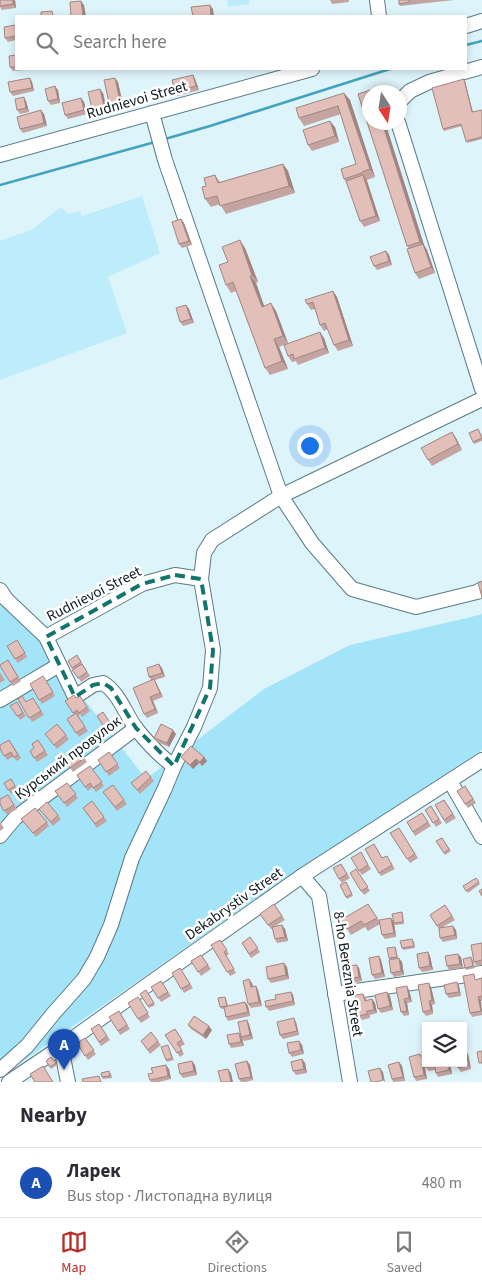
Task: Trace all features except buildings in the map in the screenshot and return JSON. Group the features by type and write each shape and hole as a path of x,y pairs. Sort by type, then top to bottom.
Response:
{"street":[{"path":"377,0 379,15"},
{"path":"467,26 482,22"},
{"path":"407,93 410,90 429,82 482,67"},
{"name":"Rudnievoi Street","path":"0,155 308,70"},
{"path":"152,113 166,160 282,496 312,543 352,589 416,607 477,592 482,589"},
{"path":"401,130 482,389"},
{"path":"0,1070 27,1046 84,979 97,957 111,925 132,858 194,727 210,688 214,650 201,578 204,554 212,540 282,496 482,399"},
{"name":"Rudnievoi Street","path":"46,637 142,584 175,575 201,578"},
{"name":"Rudnievoi Street","path":"2,597 46,637 75,697 93,685 103,683 111,688 136,728 163,759 174,766"},
{"path":"0,700 59,665"},
{"name":"Курський провулок","path":"0,836 15,818 136,728"},
{"name":"Dekabrystiv Street","path":"9,1082 62,1047 302,876 482,760"},
{"path":"450,780 482,837"},
{"name":"8-ho Bereznia Street","path":"302,876 319,896 350,1082"},
{"path":"334,994 482,973"},
{"path":"62,1047 68,1082"}],"highlighted area":[{"path":"175,575 201,579 213,650 210,688 174,766 136,728 111,688 103,683 93,685 75,697 46,637 142,584"}],"shaded area":[{"path":"227,0 249,0 250,4 228,7"},
{"path":"142,196 160,253 108,277 127,333 0,380 0,241 33,229 61,207 68,214 80,211 82,216"},
{"path":"0,591 146,779 264,689 350,645 482,614 482,750 305,865 0,1077"}],"waterway":[{"path":"467,45 482,41"},
{"path":"165,139 387,70"},
{"path":"0,185 155,142"}],"place":[{"name":"Ларек","path":"64,1070"}]}
